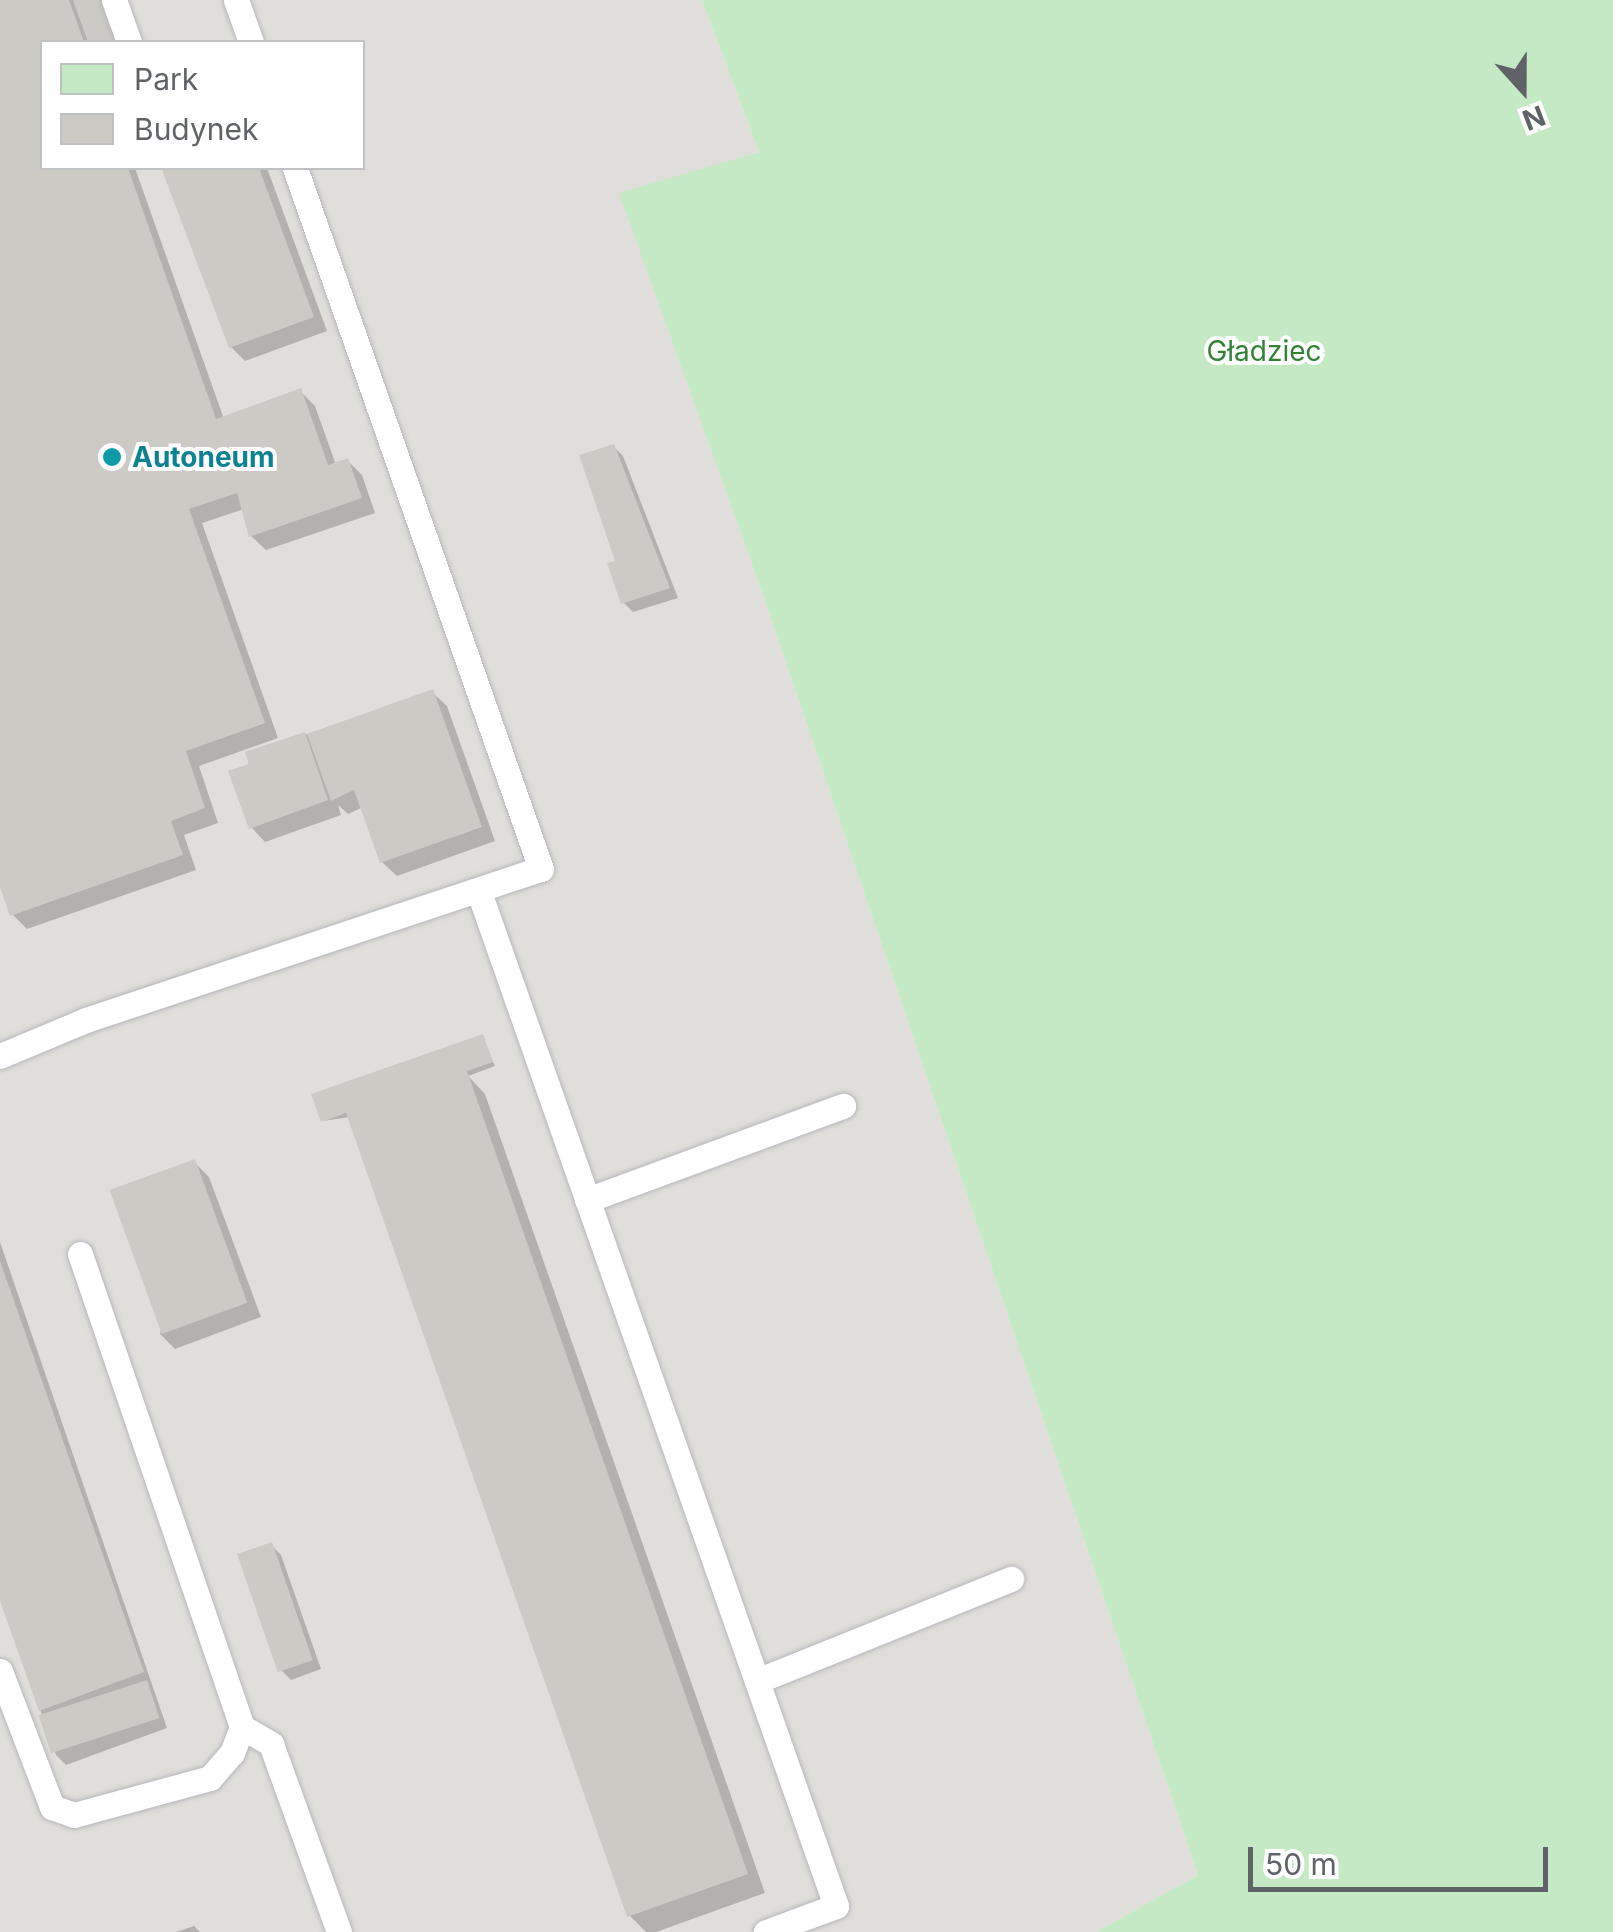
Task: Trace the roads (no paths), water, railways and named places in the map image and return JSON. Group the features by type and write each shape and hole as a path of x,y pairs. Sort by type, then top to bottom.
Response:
{"lane":[{"path":"114,0 128,40"},
{"path":"236,0 251,40"},
{"path":"0,1056 86,1020 541,869 296,170"},
{"path":"479,892 836,1906 766,1932"},
{"path":"587,1200 843,1106"},
{"path":"80,1254 242,1726 271,1744 340,1932"},
{"path":"757,1681 1011,1579"},
{"path":"0,1671 52,1807 74,1815 210,1778 232,1753 242,1726"}],"place":[{"name":"Autoneum","path":"112,457"}],"park label":[{"name":"Gładziec","path":"1264,351"}]}
